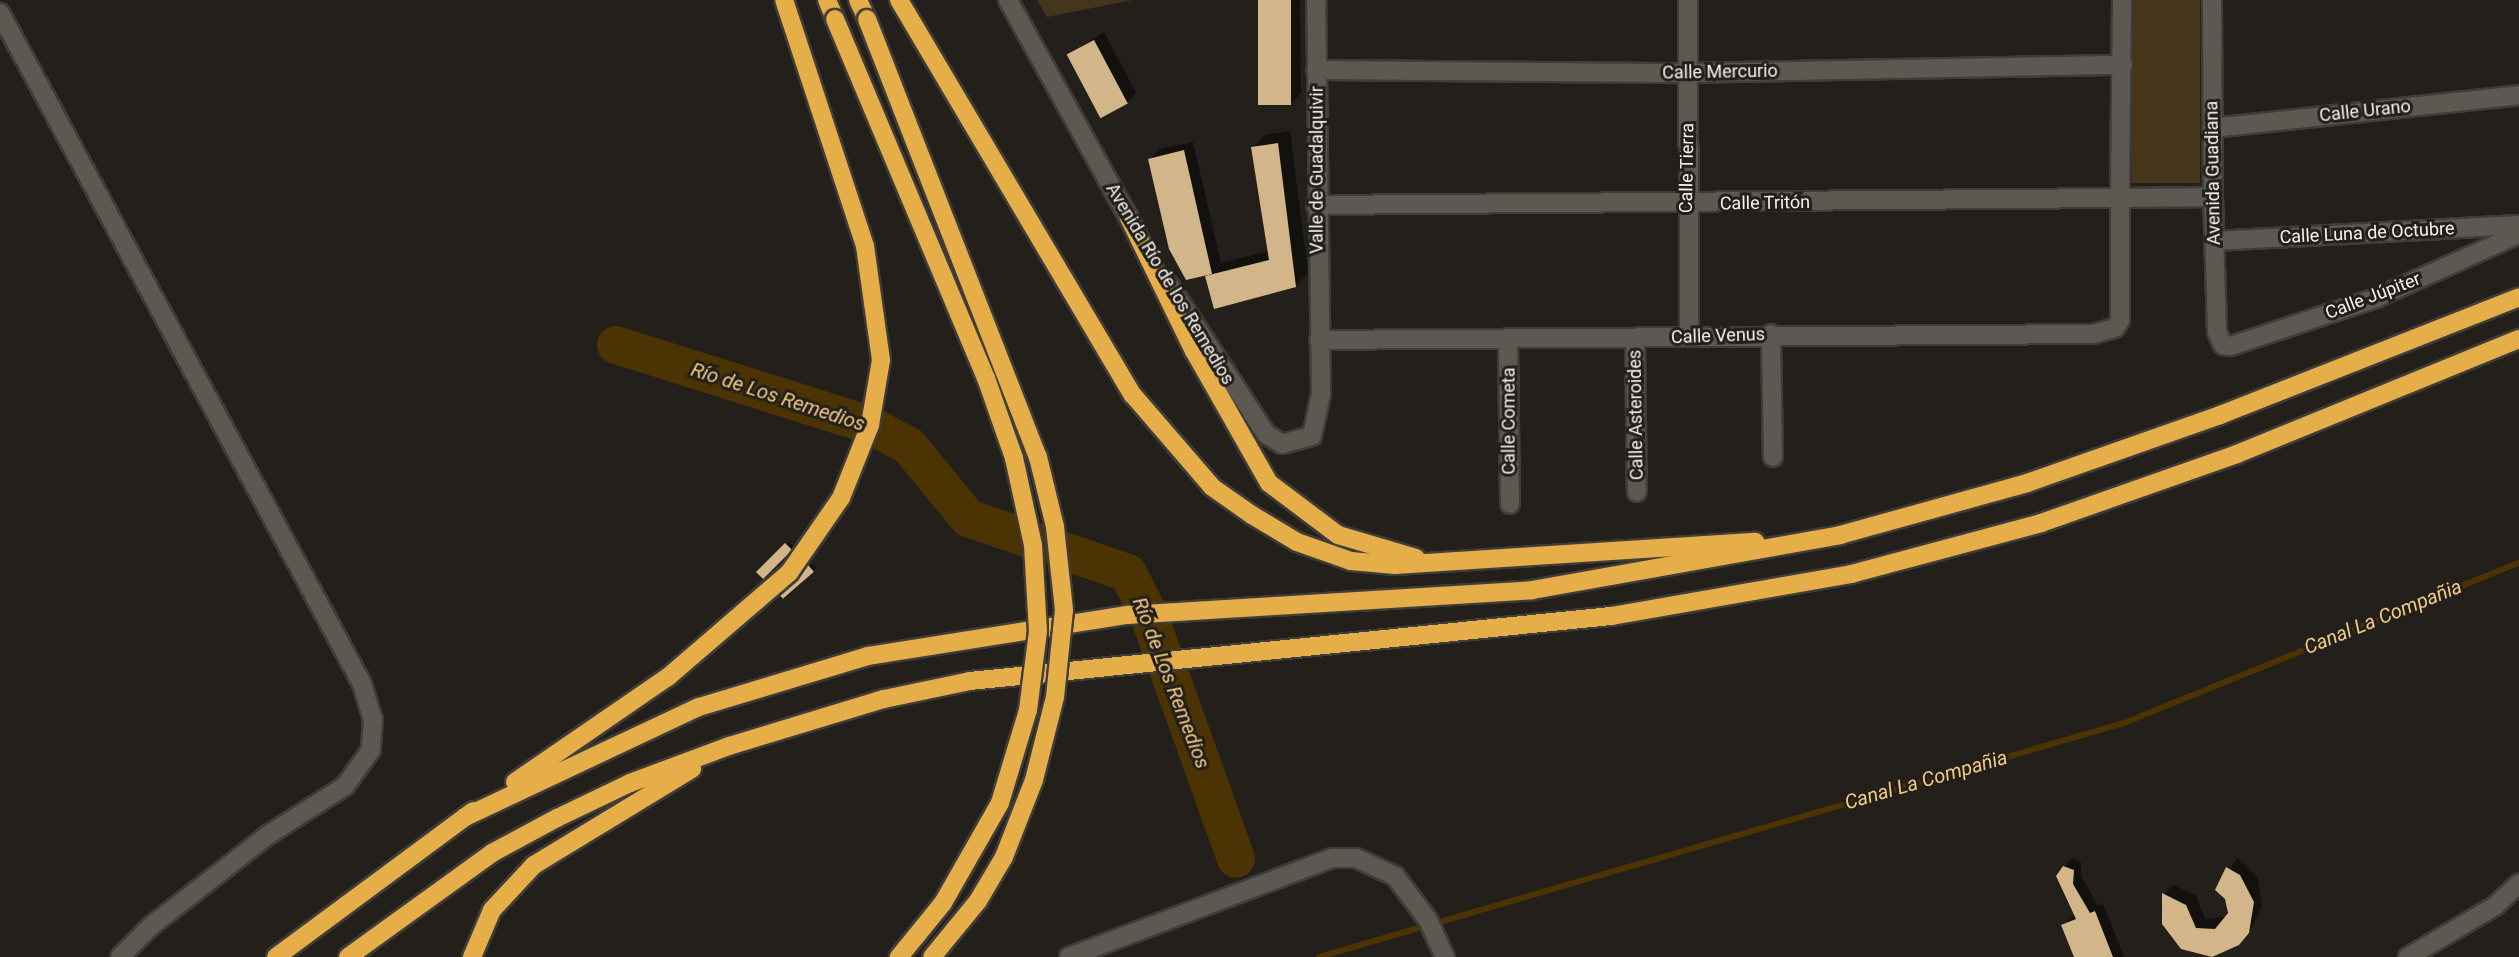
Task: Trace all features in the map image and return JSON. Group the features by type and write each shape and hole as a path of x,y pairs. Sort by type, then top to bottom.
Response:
{"highway":[{"path":"276,957 465,817 668,677 789,573 841,498 870,425 881,360 865,246 784,0"},
{"path":"827,0 986,378 1014,458 1033,545 1038,631 1028,710 1000,803 950,893 899,957"},
{"path":"858,0 1034,445 1054,527 1064,610 1055,697 1034,780 1004,857 978,901 932,957"},
{"path":"899,0 1101,344 1178,450 1212,487 1297,542 1352,561 1435,564 1840,535"},
{"path":"1129,218 1194,351 1269,483 1338,535 1435,564"},
{"path":"465,817 699,707 797,675 960,637 1128,615 1245,605 1532,590 1840,535 2027,483 2220,415 2519,297"},
{"path":"348,957 492,853 630,783 729,746 884,699 970,681 1137,662 1600,617 1851,574 2096,504 2237,454 2519,339"},
{"path":"472,957 492,910 534,865 729,746"}],"street":[{"name":"Avenida Río de los Remedios","path":"1008,0 1129,218 1251,418 1282,444 1312,436 1318,421 1319,340"},
{"name":"Valle de Guadalquivir","path":"1316,0 1316,205 1319,340"},
{"name":"Calle Tierra","path":"1688,0 1686,204 1689,337"},
{"path":"2120,198 2122,0"},
{"name":"Avenida Guadiana","path":"2212,0 2214,241 2217,332 2223,345"},
{"path":"0,13 362,684 373,719 371,750 345,786 268,835 150,927 120,957"},
{"name":"Calle Mercurio","path":"1316,70 1688,73 2123,65"},
{"name":"Calle Urano","path":"2212,128 2519,95"},
{"name":"Calle Tritón","path":"1316,205 1686,204 2213,197"},
{"name":"Calle Venus","path":"1319,340 1635,338 1771,334 2093,334 2115,328 2121,311 2120,198"},
{"name":"Calle Luna de Octubre","path":"2214,241 2519,225"},
{"name":"Calle Júpiter","path":"2223,345 2238,345 2376,298 2519,234"},
{"path":"1771,334 1773,457"},
{"name":"Calle Cometa","path":"1508,338 1510,504"},
{"name":"Calle Asteroides","path":"1635,338 1637,492"},
{"path":"1069,957 1298,867 1333,858 1375,865 1395,876 1428,920 1444,957"},
{"path":"2408,957 2495,906 2519,884"}],"shaded area":[{"path":"1037,0 1133,0 1047,17"},
{"path":"2132,0 2200,0 2200,183 2132,183"}],"building":[{"path":"1258,0 1291,0 1291,105 1258,105"},
{"path":"1094,40 1128,104 1100,118 1067,55"},
{"path":"1278,143 1296,287 1214,309 1205,276 1269,260 1251,147"},
{"path":"1184,150 1212,274 1186,280 1169,249 1148,159"},
{"path":"785,543 792,550 763,579 756,572"},
{"path":"808,565 814,572 783,599 777,592"},
{"path":"2063,866 2074,870 2073,884 2090,913 2095,911 2113,957 2074,957 2061,925 2076,919 2056,876"},
{"path":"2226,867 2240,875 2254,902 2249,933 2239,945 2212,957 2181,949 2162,924 2162,893 2186,905 2196,928 2215,929 2228,913 2225,899 2215,890"}],"waterway":[{"name":"Río de Los Remedios","path":"616,345 870,425 909,446 968,518 1128,573 1148,613 1236,859"},
{"name":"Canal La Compañia","path":"1319,957 2124,723 2519,563"}]}
